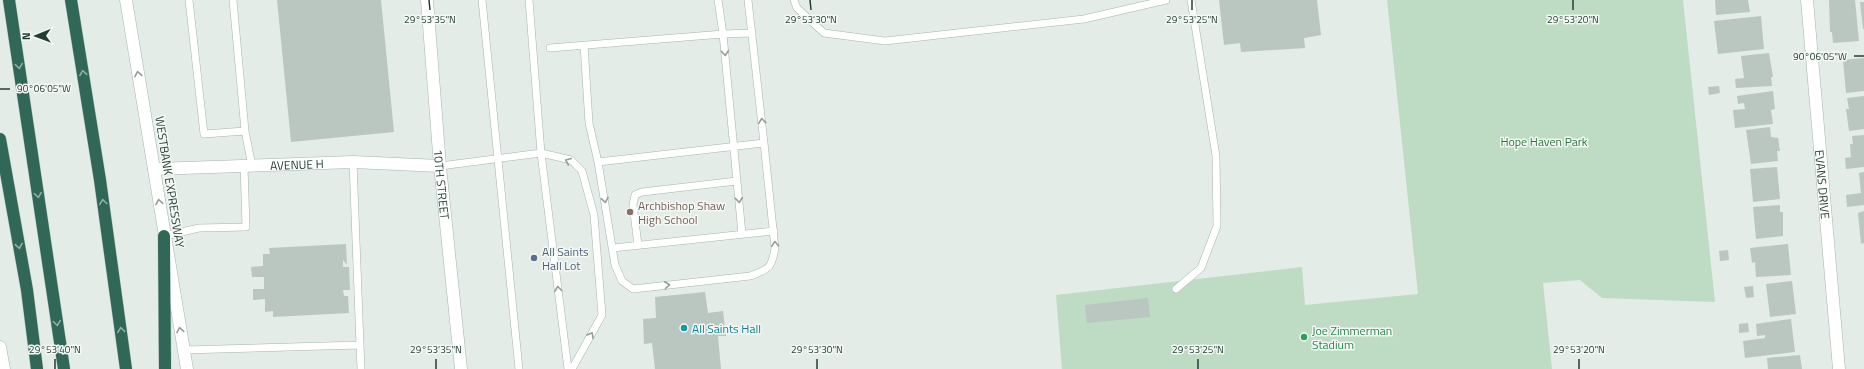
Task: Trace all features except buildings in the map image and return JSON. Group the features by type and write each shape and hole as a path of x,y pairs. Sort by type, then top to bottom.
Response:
{"highway":[{"path":"9,0 64,369"},
{"path":"71,0 100,180 126,369"},
{"path":"0,139 27,290 37,369"},
{"path":"164,236 164,369"}],"street":[{"name":"WESTBANK EXPRESSWAY","path":"126,0 187,369"},
{"name":"10TH STREET","path":"428,0 440,166 461,369"},
{"name":"EVANS DRIVE","path":"1807,0 1840,369"},
{"name":"AVENUE H","path":"154,169 353,162 440,166"},
{"path":"0,346 4,369"}],"lane":[{"path":"189,0 204,134 245,131"},
{"path":"164,236 200,228 246,227 248,166 233,0"},
{"path":"482,0 519,369"},
{"path":"528,0 541,154 568,369"},
{"path":"718,0 723,34 742,234"},
{"path":"584,45 590,123 615,265 622,281 634,289 750,276 767,270 773,262 776,248 748,0"},
{"path":"794,0 796,8 824,33 885,41 1084,19 1166,0"},
{"path":"1176,289 1201,268 1217,226 1216,156 1192,0"},
{"path":"550,48 752,33"},
{"path":"598,162 734,148 764,143"},
{"path":"440,166 541,154 571,160 582,171 594,215 602,315 572,369"},
{"path":"353,162 361,369"},
{"path":"638,246 633,205 635,195 642,192 737,181"},
{"path":"613,248 774,231"},
{"path":"184,350 360,345"}],"green space":[{"name":"Hope Haven Park","path":"1387,0 1683,0 1715,302 1602,298 1580,280 1543,283 1552,369 1062,369 1056,295 1302,267 1305,305 1418,294"}],"place":[{"name":"Archbishop Shaw High School","path":"630,212"},
{"name":"All Saints Hall Lot","path":"534,258"},
{"name":"All Saints Hall","path":"684,328"},
{"name":"Joe Zimmerman Stadium","path":"1304,337"}]}
